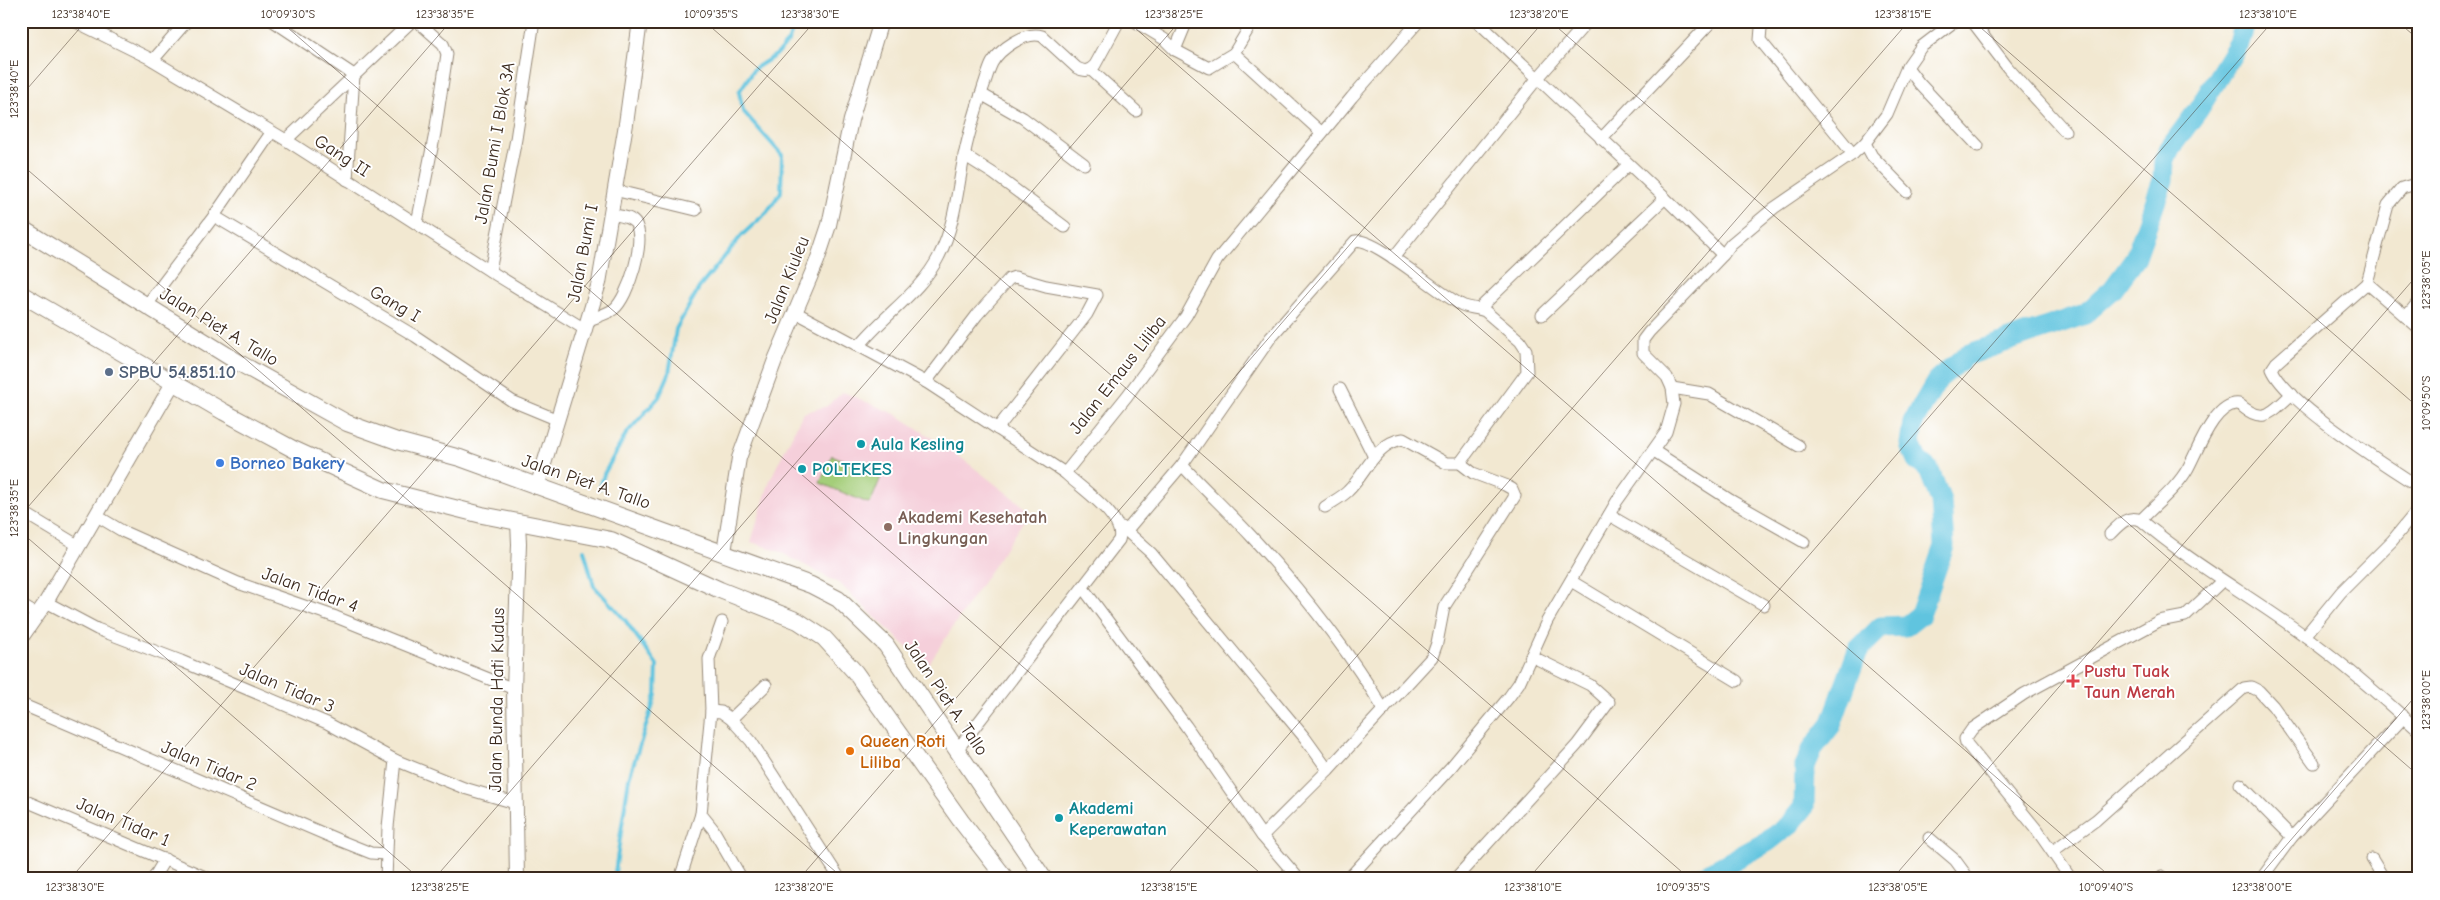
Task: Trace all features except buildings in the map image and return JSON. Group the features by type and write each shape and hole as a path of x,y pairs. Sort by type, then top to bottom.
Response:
{"main road":[{"name":"Jalan Piet A. Tallo","path":"21,228 241,364 347,422 397,441 460,458 724,552 811,585 838,599 886,646 1044,879"},
{"path":"21,294 173,384 293,449 383,490 482,515 594,535 611,540 720,590 798,621 824,638 855,672 961,821 1006,879"},
{"path":"594,535 601,508"}],"street":[{"name":"Gang II","path":"74,21 153,60 271,133 286,140 490,272 587,325"},
{"path":"153,60 187,21"},
{"path":"273,21 354,75"},
{"path":"286,140 412,21"},
{"path":"417,21 442,44 447,54 435,132 417,223"},
{"name":"Jalan Bumi I Blok 3A","path":"490,272 516,139 534,21"},
{"name":"Jalan Bumi I","path":"537,487 599,283 640,21"},
{"name":"Jalan Kiuleu","path":"724,552 740,458 775,360 829,225 851,120 881,21"},
{"path":"859,346 879,323 923,283 933,268 952,226 964,155 981,94 991,65 1000,53 1034,34 1042,36 1077,68 1083,71 1091,70 1119,21"},
{"path":"1134,21 1164,39 1175,50 1209,68 1234,53 1253,21"},
{"path":"1175,50 1187,21"},
{"name":"Jalan Emaus Liliba","path":"1065,473 1127,396 1175,331 1217,260 1322,133 1419,21"},
{"path":"1477,21 1628,165 1666,198 1723,256"},
{"path":"1393,258 1537,79 1588,21"},
{"path":"1601,139 1712,21"},
{"path":"1766,21 1761,28 1760,40 1852,154"},
{"path":"1348,879 1478,736 1518,683 1543,628 1609,515 1654,451 1672,418 1674,404 1672,388 1667,377 1643,353 1643,340 1723,256 1731,244 1774,208 1865,143 1887,114 1907,67 1921,47 1955,21"},
{"path":"1972,21 2008,68 2066,131"},
{"path":"1234,53 1322,133"},
{"path":"1907,67 1919,83 1978,146"},
{"path":"1091,70 1136,111"},
{"path":"347,180 354,75"},
{"path":"981,94 1023,118 1084,164"},
{"path":"146,306 214,216 271,133"},
{"path":"1865,143 1872,156 1907,192"},
{"path":"964,155 994,174 1065,227"},
{"path":"1478,309 1628,165"},
{"path":"2419,183 2402,188 2388,205 2368,283 2276,363 2272,369 2274,375 2292,394 2360,449 2419,487"},
{"path":"614,190 696,210"},
{"path":"1542,315 1666,198"},
{"path":"587,325 614,310 625,296 632,274 638,240 636,225 628,218 610,214"},
{"name":"Gang I","path":"214,216 415,336 512,401 558,420"},
{"path":"1127,530 1182,465 1271,337 1355,241 1360,239 1393,258 1462,305 1485,311 1520,341 1526,350 1527,372 1460,463"},
{"path":"926,382 977,315 1009,279 1015,276 1046,286 1097,295 1086,314 997,429"},
{"path":"2368,283 2419,328"},
{"path":"2406,317 2419,301"},
{"path":"795,312 926,382 1065,473 1109,512 1117,523 1121,535 1119,540 957,750"},
{"path":"21,638 46,602 173,384"},
{"path":"1672,388 1709,394 1799,446"},
{"path":"1340,389 1374,457"},
{"path":"2141,520 2188,469 2203,435 2229,406 2239,404 2251,414 2261,417 2272,412 2292,394"},
{"path":"1262,836 1328,770 1432,657 1437,643 1444,607 1515,496 1512,489 1505,485 1473,473 1460,463 1446,463 1403,440 1391,442 1374,457 1347,492 1325,507"},
{"path":"1654,451 1730,500 1804,542"},
{"path":"1182,465 1251,536 1289,580 1365,679 1384,710"},
{"path":"2305,636 2341,592 2392,541 2419,508"},
{"path":"21,511 79,546"},
{"path":"1609,515 1764,605"},
{"name":"Jalan Tidar 4","path":"97,516 124,532 238,583 336,617 514,689"},
{"path":"2110,534 2127,519 2141,520 2166,542 2305,636 2419,731"},
{"name":"Jalan Bunda Hati Kudus","path":"517,879 514,803 514,689 519,544 518,522"},
{"path":"1117,523 1127,530 1164,568 1305,738 1328,770"},
{"path":"1571,581 1737,681"},
{"path":"2071,879 2053,851 1966,743 1966,738 1972,729 2042,684 2159,621 2184,616 2222,581"},
{"path":"1082,588 1186,726 1262,836 1299,879"},
{"name":"Jalan Tidar 3","path":"46,602 97,630 181,661 327,723 395,760 464,788 514,803"},
{"path":"21,605 38,615"},
{"path":"680,879 701,814 711,711 709,659 722,622"},
{"path":"1455,879 1577,745 1608,705 1607,699 1590,685 1531,656"},
{"path":"731,719 766,685"},
{"path":"2053,851 2096,820 2244,688 2254,688 2268,701 2314,763"},
{"name":"Jalan Tidar 2","path":"21,704 341,841 371,853 386,854"},
{"path":"711,711 721,712 731,719 751,741 837,878"},
{"path":"2261,879 2292,837 2404,717"},
{"path":"386,879 386,854 395,760"},
{"path":"2240,784 2292,837"},
{"name":"Jalan Tidar 1","path":"21,799 210,879"},
{"path":"701,814 713,829 742,879"},
{"path":"1929,838 1955,860 1970,879"},
{"path":"153,879 165,859"},
{"path":"2372,859 2384,879"}],"shaded area":[{"name":"Akademi Kesehatah Lingkungan","path":"843,392 895,414 951,450 1030,511 927,666 840,584 778,551 751,542 770,480 803,413 827,406"}],"green space":[{"path":"832,455 881,477 870,504 820,483"}],"waterway":[{"path":"600,488 604,474 626,434 659,397 669,374 676,329 699,288 742,235 767,212 781,192 782,155 743,111 739,92 754,69 776,55 788,42 796,21"},
{"path":"1694,879 1704,876 1767,842 1790,824 1804,807 1805,766 1813,748 1831,725 1858,650 1881,627 1906,626 1920,615 1944,546 1941,501 1929,470 1917,460 1910,444 1913,422 1938,379 1967,355 2085,314 2113,289 2135,259 2163,180 2164,161 2170,148 2198,110 2239,43 2246,21"},
{"path":"584,550 594,586 625,620 657,665 656,695 629,778 614,879"}],"place":[{"name":"SPBU 54.851.10","path":"109,372"},
{"name":"Aula Kesling","path":"861,444"},
{"name":"Borneo Bakery","path":"220,463"},
{"name":"POLTEKES","path":"802,469"},
{"name":"Akademi Kesehatah Lingkungan","path":"888,527"},
{"name":"Pustu Tuak Taun Merah","path":"2073,681"},
{"name":"Queen Roti Liliba","path":"850,751"},
{"name":"Akademi Keperawatan","path":"1059,818"}]}
